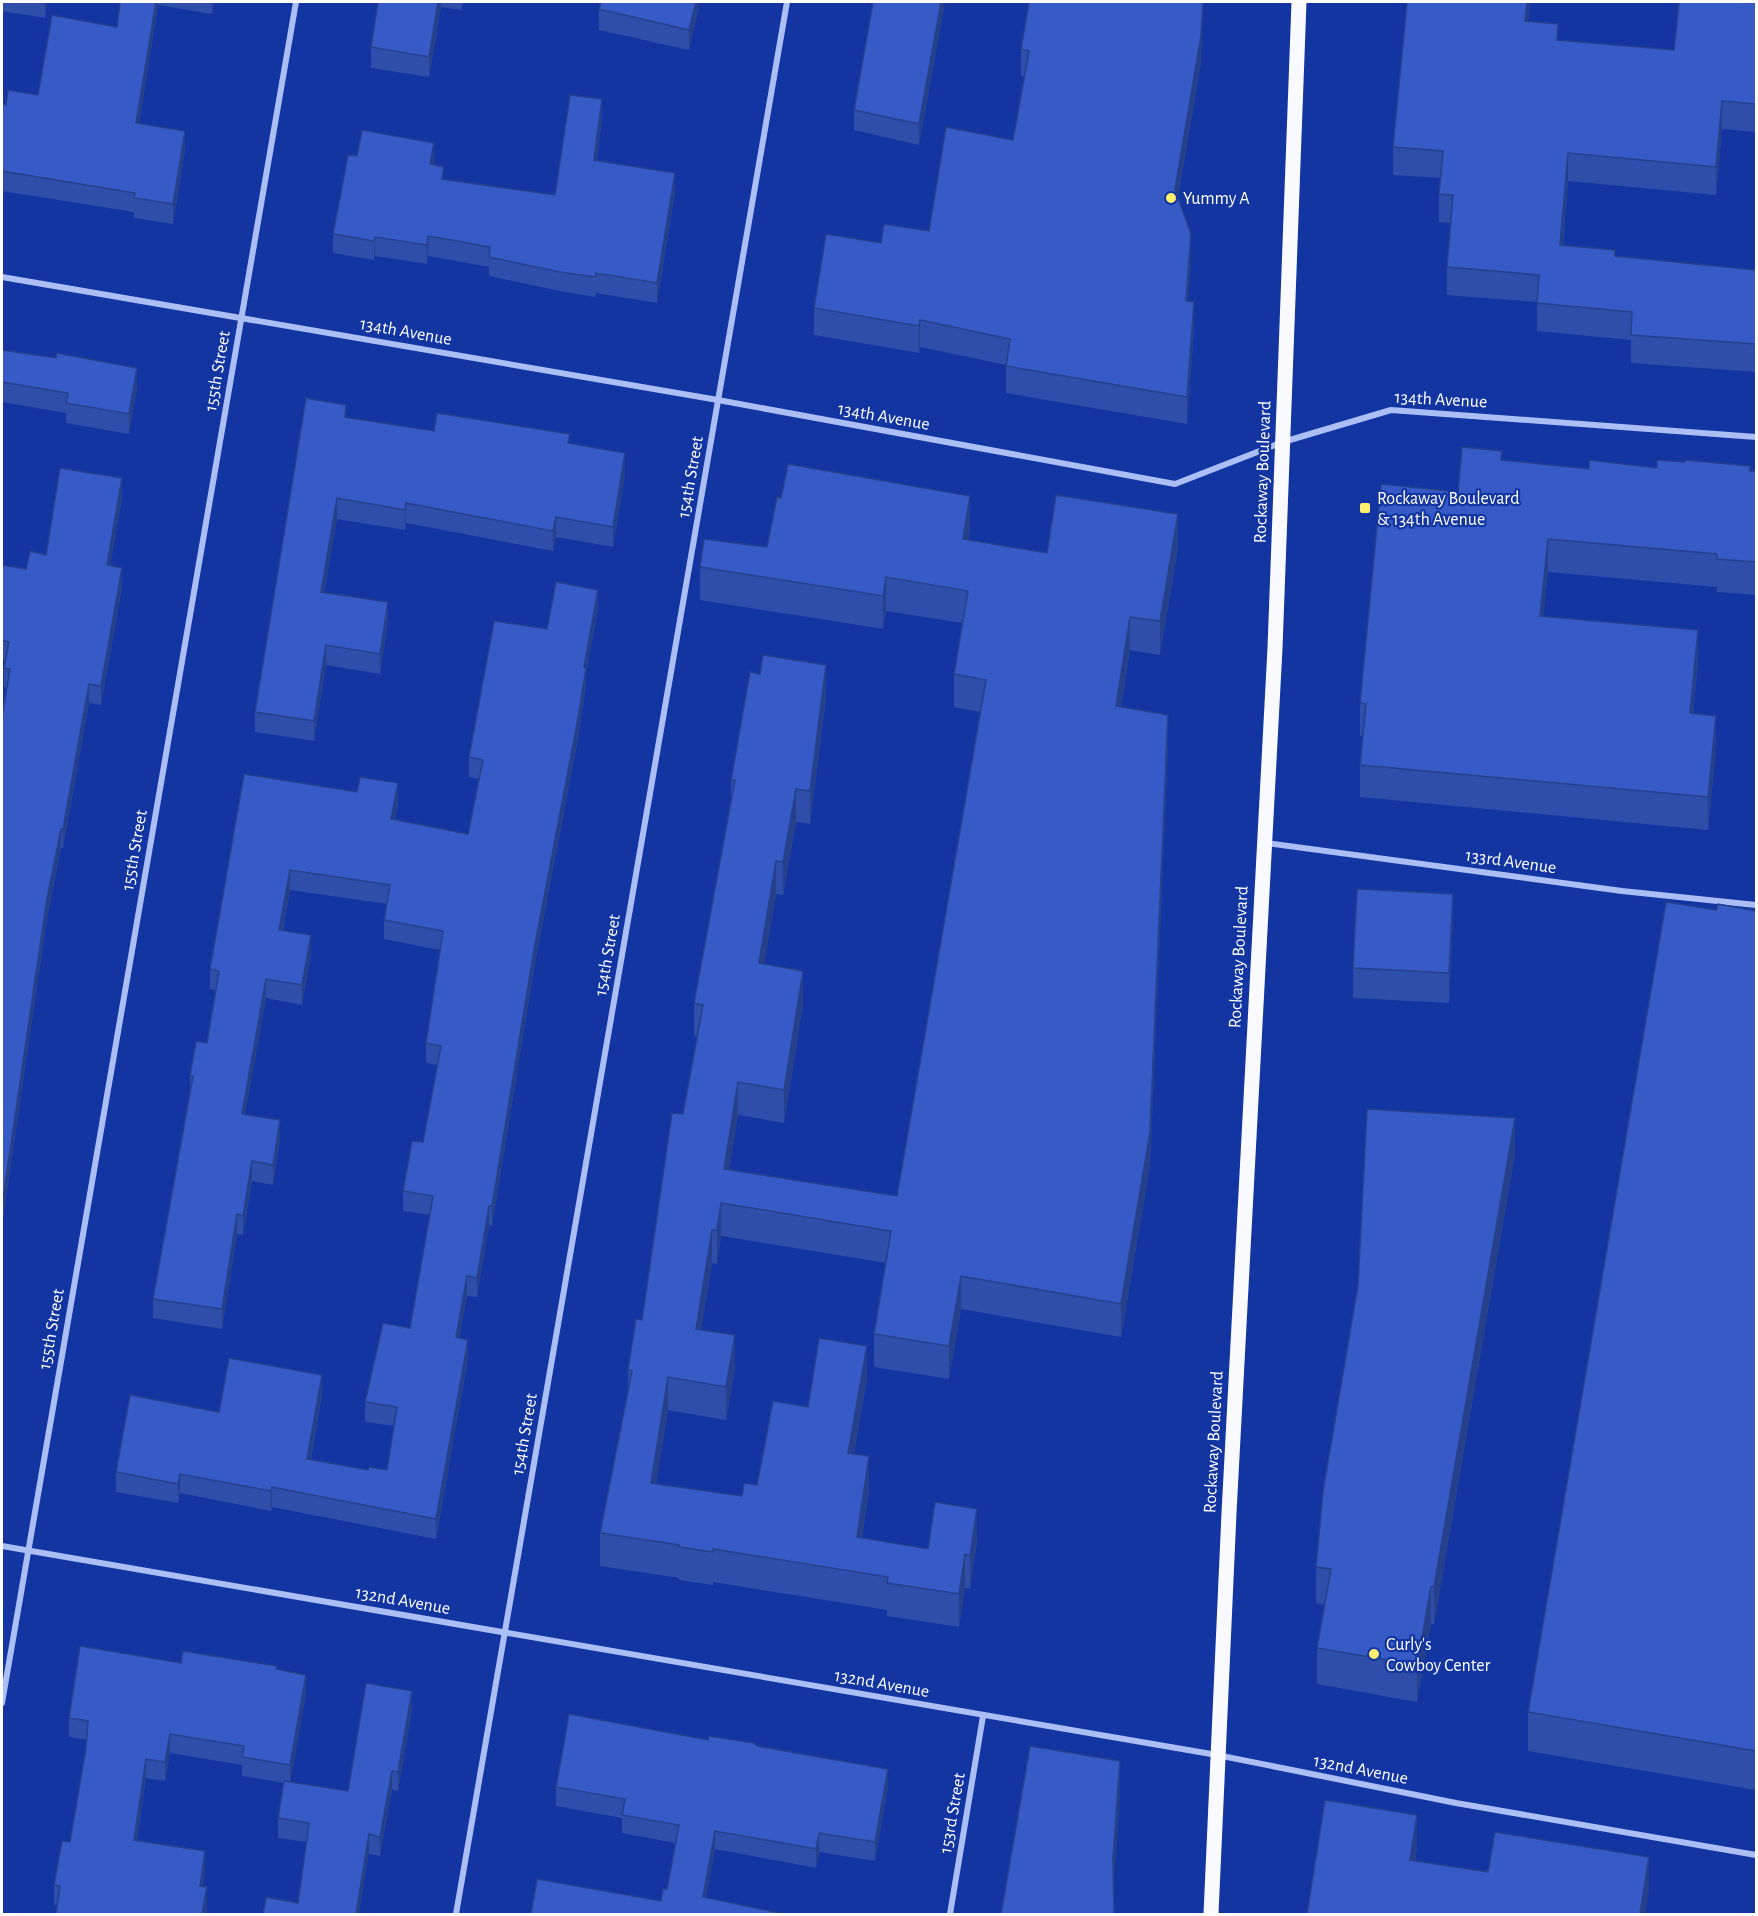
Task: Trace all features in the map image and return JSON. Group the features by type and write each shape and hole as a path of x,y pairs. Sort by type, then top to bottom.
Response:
{"main road":[{"name":"Rockaway Boulevard","path":"1211,1914 1283,442 1299,2"}],"street":[{"name":"155th Street","path":"2,1703 296,2"},
{"name":"154th Street","path":"456,1914 787,2"},
{"name":"134th Avenue","path":"2,277 718,400 1175,484 1283,442 1391,410 1756,437"},
{"name":"133rd Avenue","path":"1263,843 1622,891 1756,905"},
{"name":"132nd Avenue","path":"2,1546 1217,1755 1456,1803 1756,1855"},
{"name":"153rd Street","path":"950,1914 983,1716"}],"building":[{"path":"120,2 156,2 136,123 185,131 173,204 134,198 135,193 2,171 2,104 6,105 8,90 38,95 52,15 117,27"},
{"path":"378,2 438,2 429,57 371,47"},
{"path":"601,2 696,2 689,30 599,9"},
{"path":"873,2 941,2 919,124 854,110"},
{"path":"1029,2 1203,2 1201,36 1175,189 1191,234 1186,301 1194,302 1187,397 1006,366 1010,339 920,320 919,326 814,308 826,234 881,243 884,224 929,231 946,127 1013,140 1029,51 1021,49"},
{"path":"1407,2 1527,2 1525,21 1558,24 1557,40 1674,50 1679,2 1756,2 1756,104 1722,101 1716,167 1568,153 1560,245 1615,250 1615,256 1756,270 1756,344 1631,335 1632,312 1537,303 1539,275 1447,267 1453,195 1439,194 1443,151 1393,147"},
{"path":"570,95 602,99 594,160 675,173 657,283 596,273 595,277 560,272 489,257 490,247 428,236 427,245 375,237 374,241 333,234 348,155 357,156 362,130 434,143 430,164 444,167 442,179 555,195"},
{"path":"2,350 56,358 57,353 137,368 129,414 66,403 68,393 2,382"},
{"path":"306,398 346,405 345,417 434,431 437,413 570,434 568,443 625,453 613,527 556,517 553,531 406,503 405,510 337,498 321,592 388,602 380,654 326,645 314,721 255,712"},
{"path":"1462,447 1502,451 1501,460 1589,469 1589,460 1657,468 1657,460 1685,462 1685,460 1750,466 1750,471 1756,471 1756,562 1717,559 1717,554 1548,539 1540,616 1698,630 1690,713 1716,716 1708,797 1360,765 1366,704 1360,703 1381,484 1458,492"},
{"path":"788,464 970,496 963,539 1047,553 1056,495 1178,514 1160,621 1130,617 1116,706 1168,715 1150,1132 1121,1304 961,1276 949,1346 874,1334 891,1231 721,1203 717,1230 712,1230 696,1329 735,1335 726,1387 668,1377 651,1483 742,1496 744,1483 757,1485 773,1401 808,1407 819,1338 867,1346 848,1453 869,1456 857,1537 928,1549 935,1502 977,1509 970,1556 965,1554 959,1594 887,1583 888,1577 713,1549 713,1552 679,1547 679,1545 600,1533 632,1371 628,1370 636,1319 642,1320 672,1113 683,1114 703,1005 694,1003 735,780 731,780 750,672 760,674 763,655 826,665 810,791 796,789 783,862 776,861 759,963 803,971 784,1090 738,1082 724,1169 897,1196 986,680 954,674 968,591 886,577 883,596 700,567 704,539 767,547 777,497 781,498"},
{"path":"60,468 122,478 107,565 122,568 101,686 89,684 63,829 61,829 47,899 2,1198 2,718 10,669 4,668 9,642 2,640 2,565 26,569 30,551 46,555"},
{"path":"556,582 598,590 584,667 586,668 577,724 534,950 492,1206 489,1206 477,1278 467,1276 456,1337 468,1340 436,1519 272,1487 271,1491 180,1474 178,1484 116,1472 130,1395 219,1412 229,1358 322,1375 307,1459 368,1470 369,1467 387,1470 397,1407 365,1402 383,1323 410,1328 433,1196 403,1191 412,1141 423,1142 441,1046 426,1043 443,931 384,920 390,885 290,870 279,930 311,935 302,985 266,979 242,1114 280,1120 273,1165 252,1161 243,1216 237,1214 222,1309 153,1299 193,1076 190,1075 196,1041 207,1043 219,971 210,969 244,774 357,792 360,777 398,783 391,819 468,834 483,760 469,757 494,621 547,629"},
{"path":"1357,889 1453,894 1449,973 1353,968"},
{"path":"1666,902 1716,910 1718,904 1756,911 1756,1751 1528,1712"},
{"path":"1367,1109 1515,1118 1434,1587 1431,1587 1417,1665 1317,1648 1331,1569 1316,1567 1323,1491 1358,1285"},
{"path":"80,1646 181,1663 183,1651 277,1666 276,1669 306,1675 290,1765 242,1757 244,1746 170,1734 165,1762 146,1759 134,1840 205,1851 200,1886 207,1887 202,1914 56,1914 60,1886 54,1885 62,1841 70,1842 86,1748 88,1721 69,1718"},
{"path":"366,1683 412,1691 398,1772 392,1771 380,1837 369,1834 356,1914 263,1914 266,1897 298,1903 309,1823 278,1818 284,1781 348,1791"},
{"path":"569,1714 708,1740 709,1736 754,1743 757,1746 888,1769 875,1842 819,1833 816,1849 715,1831 703,1897 785,1914 531,1914 537,1879 661,1901 663,1889 667,1889 679,1825 622,1815 625,1799 556,1787"},
{"path":"1030,1746 1120,1761 1113,1858 1114,1914 1001,1914"},
{"path":"1325,1800 1417,1815 1410,1860 1488,1872 1495,1832 1649,1857 1640,1914 1307,1914"}],"place":[{"name":"Yummy A","path":"1171,198"},
{"name":"Rockaway Boulevard & 134th Avenue","path":"1365,508"},
{"name":"Curly's Cowboy Center","path":"1374,1654"}]}
